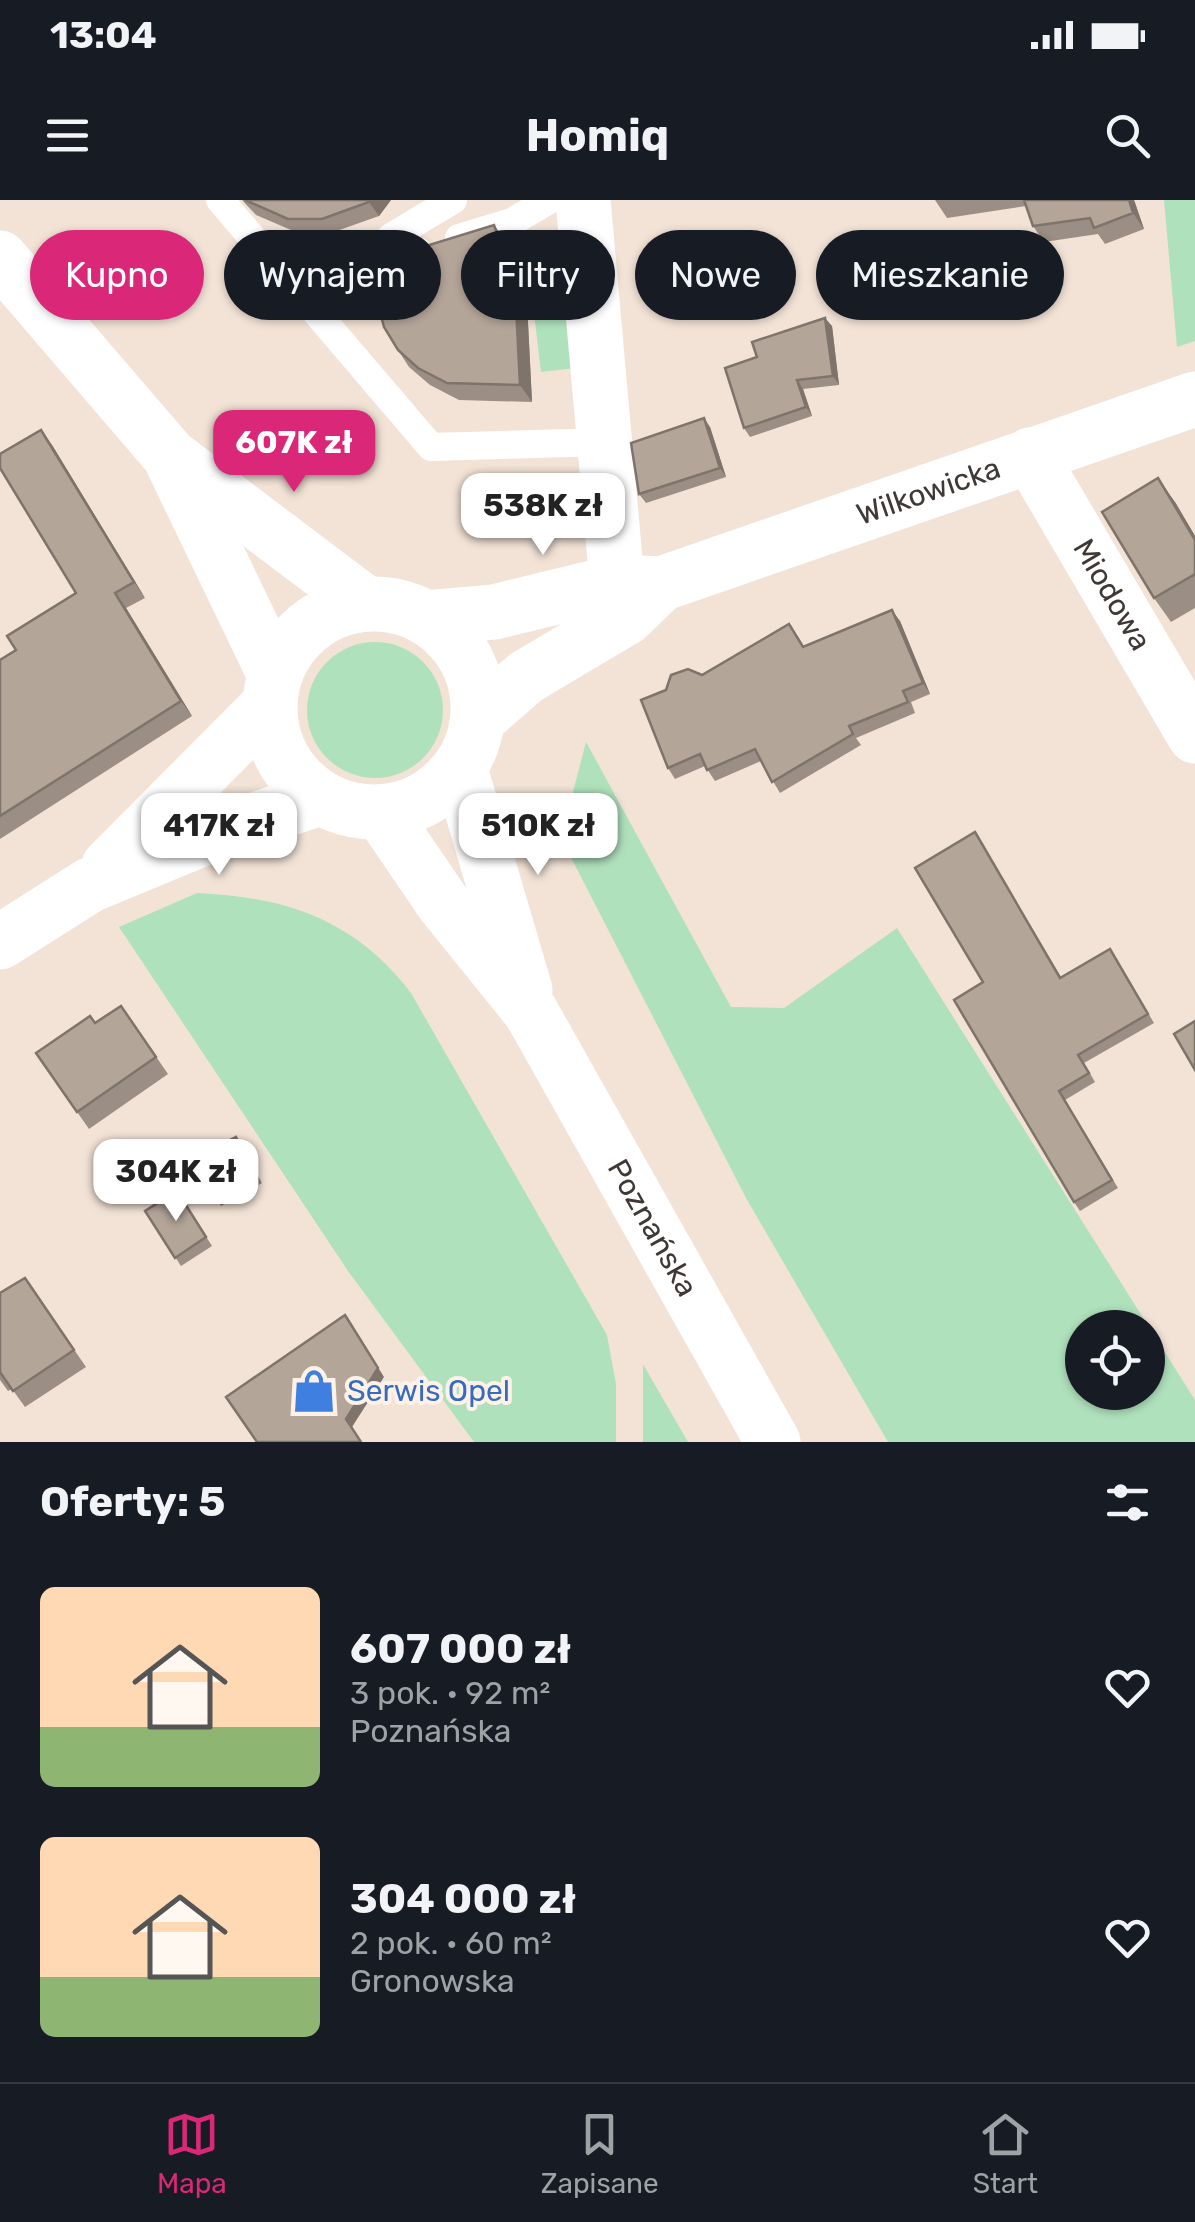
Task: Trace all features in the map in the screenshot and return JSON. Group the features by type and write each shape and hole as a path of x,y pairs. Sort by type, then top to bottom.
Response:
{"main road":[{"path":"583,200 604,442 639,583"},
{"path":"0,258 170,456 366,604"},
{"name":"Wilkowicka","path":"426,618 494,612 639,583 1195,399"},
{"path":"170,456 272,690"},
{"name":"Miodowa","path":"1030,456 1195,736"},
{"name":"Wilkowicka","path":"478,718 526,678 627,617 639,583"},
{"path":"366,604 397,606 426,618 450,636 467,660 477,688 478,718 460,769 426,800 381,812 340,807 320,798 288,768 271,728 272,690 289,648 310,626 336,610 366,604"},
{"path":"90,885 272,690"},
{"name":"Poznańska","path":"460,769 532,1012"},
{"path":"0,942 90,885 212,834 320,798"},
{"name":"Poznańska","path":"381,812 444,903 532,1012 772,1442"}],"lane":[{"path":"220,200 246,230"},
{"path":"403,230 453,200"},
{"path":"441,244 512,222 549,200"},
{"path":"322,320 431,447 604,442"}],"green space":[{"path":"1164,200 1195,200 1195,341 1177,347"},
{"path":"535,320 570,320 576,368 541,372"},
{"path":"375,642 401,648 423,662 437,684 443,710 437,736 423,758 401,772 375,778 349,772 327,758 313,736 307,710 313,684 327,662 349,648"},
{"path":"586,742 731,1007 784,1008 897,928 1138,1310 1065,1310 1065,1410 1165,1410 1165,1352 1195,1400 1195,1442 888,1442 746,1198 561,838"},
{"path":"197,893 261,900 317,917 367,947 411,993 607,1335 616,1384 616,1442 474,1442 348,1271 119,927"},
{"path":"643,1364 688,1442 643,1442"}],"building":[{"path":"245,200 371,200 322,219 288,219"},
{"path":"1024,200 1129,200 1133,213 1094,228 1090,218 1033,226"},
{"path":"461,235 461,320 517,320 520,385 447,383 418,368 398,350 384,327 382,320 441,320 441,241"},
{"path":"825,320 833,376 797,380 806,407 744,428 725,368 757,357 752,342"},
{"path":"704,418 720,468 639,494 631,443"},
{"path":"41,430 134,582 115,593 181,701 0,816 0,660 16,650 7,636 76,593 0,468 0,454"},
{"path":"1158,478 1195,540 1195,574 1154,598 1102,512"},
{"path":"892,610 923,683 903,691 908,702 849,726 853,734 772,782 755,749 707,770 700,754 668,768 641,700 666,690 671,675 688,669 702,675 789,624 803,647"},
{"path":"975,832 1060,978 1110,949 1148,1014 1078,1055 1089,1073 1059,1091 1112,1180 1074,1202 954,1000 983,982 915,868"},
{"path":"121,1006 156,1057 77,1112 36,1053 90,1016 95,1023"},
{"path":"1195,1021 1195,1070 1174,1034"},
{"path":"236,1137 256,1174 215,1197 194,1159"},
{"path":"177,1191 206,1237 175,1258 145,1211"},
{"path":"25,1278 74,1350 13,1391 0,1372 0,1293"},
{"name":"Serwis Opel","path":"345,1315 378,1368 346,1419 361,1442 257,1442 226,1397"}],"place":[{"name":"Serwis Opel","path":"314,1391"}]}
